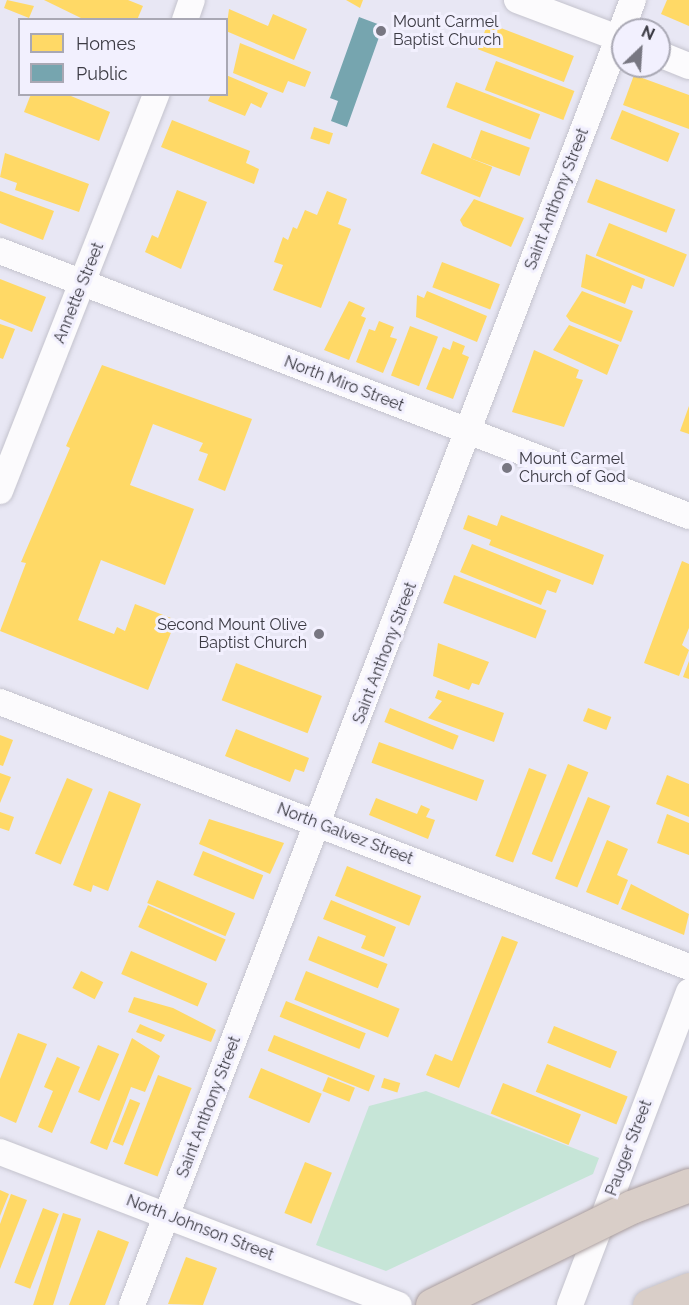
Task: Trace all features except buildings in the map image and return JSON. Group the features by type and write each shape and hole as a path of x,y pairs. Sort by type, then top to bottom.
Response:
{"highway":[{"path":"432,1305 631,1207 689,1185"},
{"path":"649,1305 689,1289"}],"street":[{"path":"185,18 192,0"},
{"path":"517,0 611,36"},
{"name":"Saint Anthony Street","path":"627,18 633,0"},
{"path":"671,59 689,66"},
{"name":"Saint Anthony Street","path":"132,1305 320,825 611,62"},
{"name":"Annette Street","path":"0,491 84,284 155,96"},
{"name":"North Miro Street","path":"0,251 689,516"},
{"name":"North Galvez Street","path":"0,702 689,967"},
{"name":"Pauger Street","path":"570,1305 689,992"},
{"name":"North Johnson Street","path":"0,1152 399,1305"}],"green space":[{"path":"426,1091 599,1158 593,1174 386,1271 316,1245 369,1106"}],"place":[{"name":"Mount Carmel Baptist Church","path":"381,31"},
{"name":"Mount Carmel Church of God","path":"507,468"},
{"name":"Second Mount Olive Baptist Church","path":"319,634"}]}
